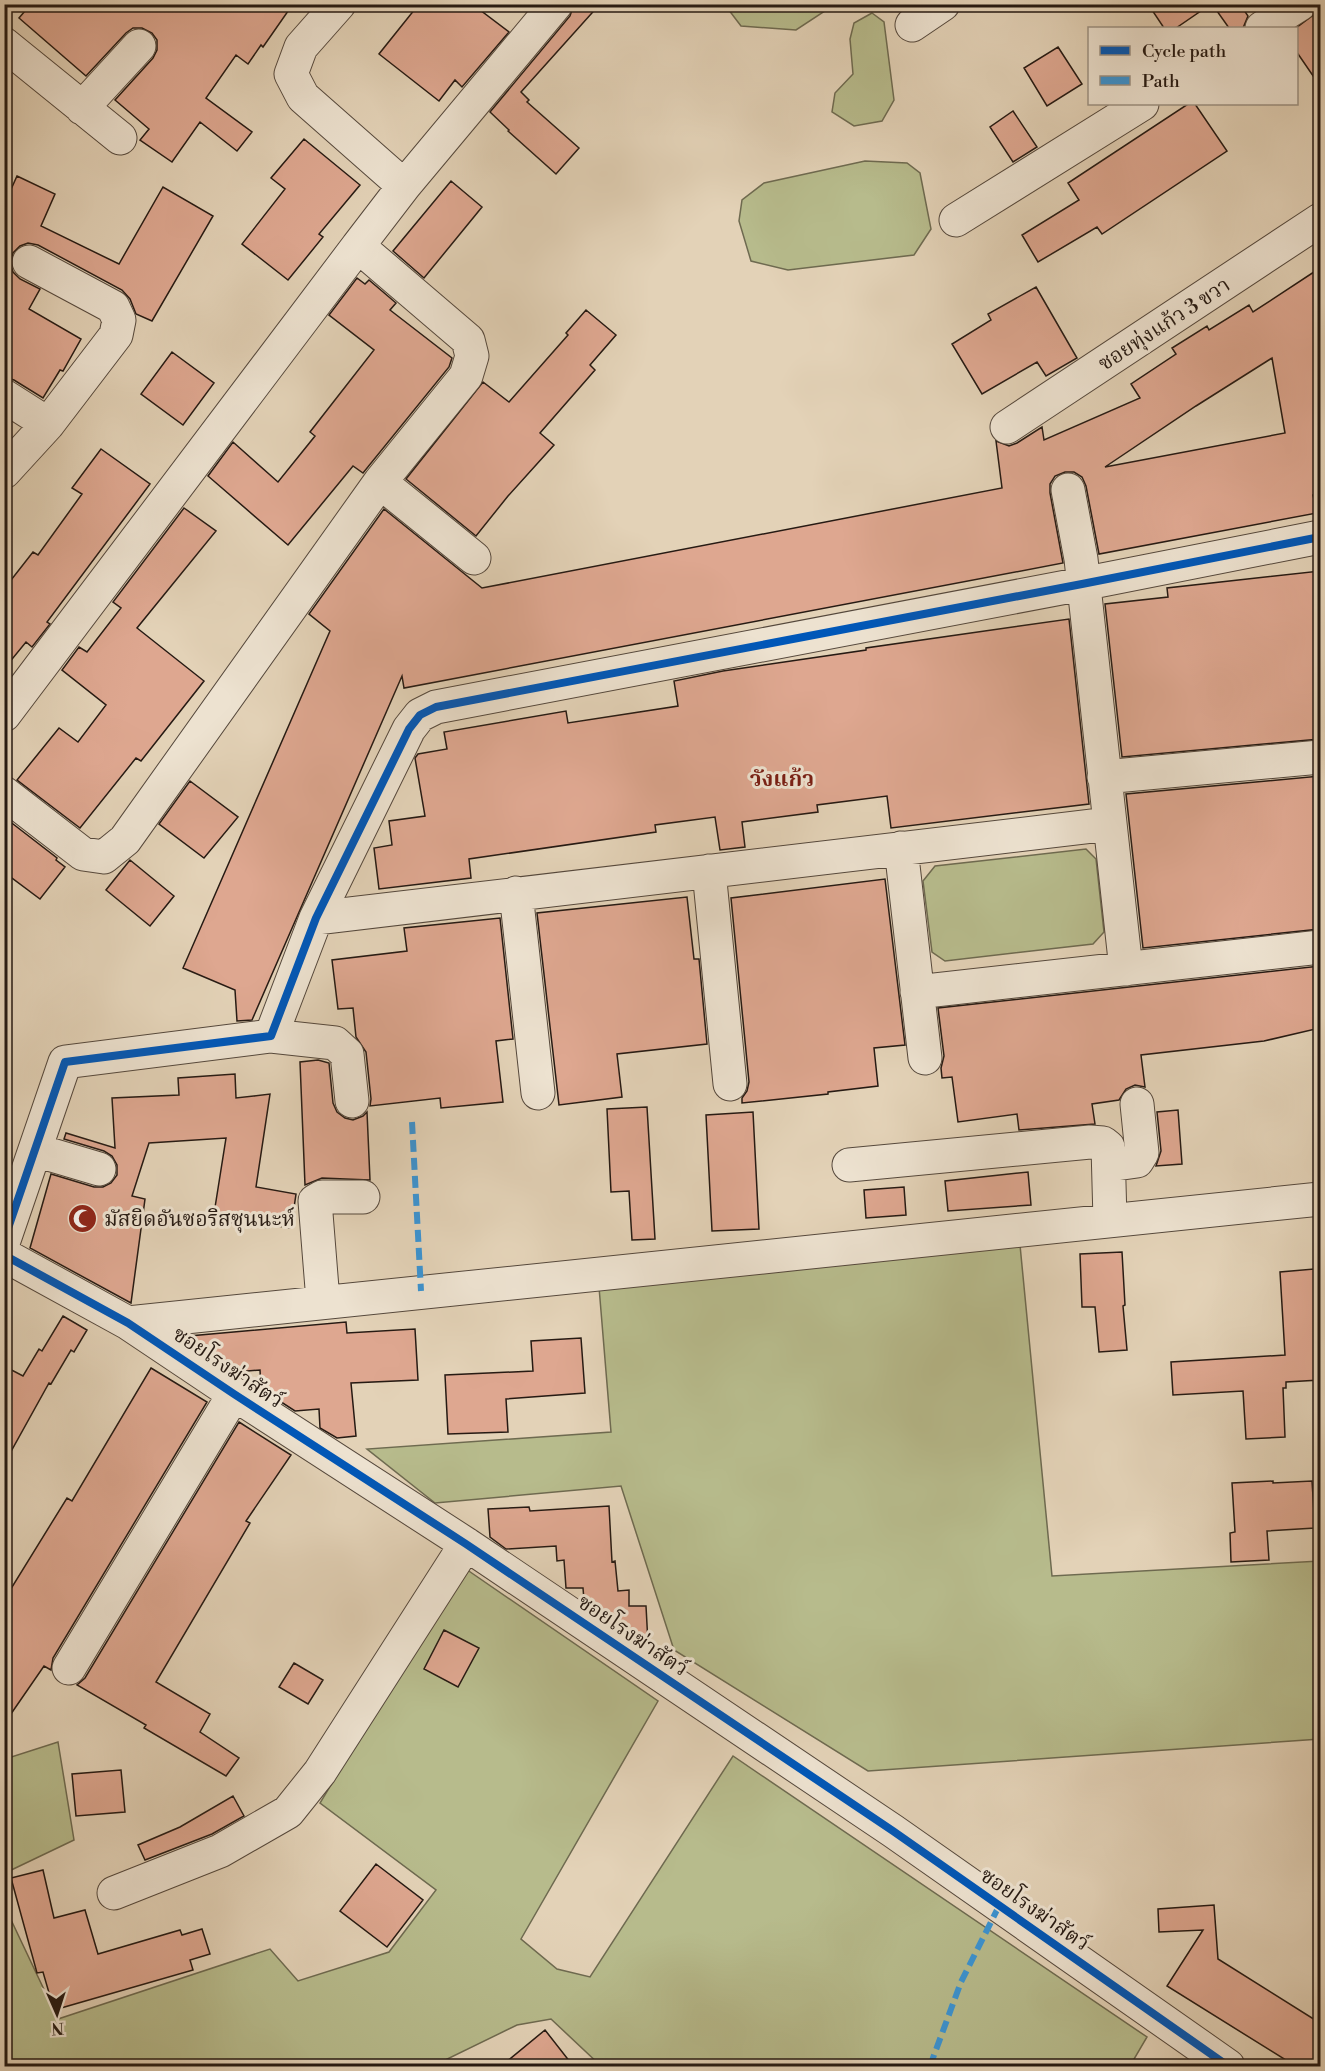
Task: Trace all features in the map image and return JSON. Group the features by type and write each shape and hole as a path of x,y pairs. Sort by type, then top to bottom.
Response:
{"street":[{"path":"339,4 301,47 291,74 303,97 404,186"},
{"path":"4,715 404,186 556,4"},
{"path":"912,25 943,4"},
{"path":"1264,27 1300,4"},
{"path":"4,44 120,138"},
{"path":"82,108 139,46"},
{"path":"956,220 1140,105"},
{"name":"ซอยทุ่งแก้ว 3 ขวา","path":"1007,427 1320,220"},
{"path":"4,793 83,854 104,857 125,840 380,482 466,376 472,356 468,340 358,246"},
{"path":"4,472 48,424 116,335 119,320 113,307 29,262"},
{"path":"4,396 48,424"},
{"path":"380,482 474,558"},
{"path":"1068,490 1081,559 1126,969"},
{"path":"271,1036 316,918 409,729 420,715 436,707 1320,537"},
{"path":"1104,777 1320,757"},
{"path":"316,918 1109,824"},
{"path":"901,848 925,1058"},
{"path":"709,871 730,1084"},
{"path":"516,893 538,1093"},
{"path":"917,992 1320,947"},
{"path":"4,1240 65,1062 271,1036 335,1043 347,1054 352,1101"},
{"path":"1109,1165 1137,1161 1140,1158 1142,1153 1137,1104"},
{"path":"849,1165 1090,1142 1103,1143 1108,1147 1110,1221"},
{"path":"36,1150 99,1169"},
{"path":"323,1301 315,1201 322,1197 363,1197"},
{"path":"128,1323 1320,1199"},
{"name":"ซอยโรงฆ่าสัตว์","path":"4,1255 128,1323 466,1544 892,1831 1228,2067"},
{"path":"69,1668 234,1394"},
{"path":"114,1893 220,1851 288,1812 320,1772 466,1544"}],"green space":[{"path":"725,5 831,5 796,30 741,26"},
{"path":"872,13 884,22 894,100 882,121 854,126 832,112 835,93 853,74 850,39 854,23"},
{"path":"865,161 907,163 920,173 931,229 914,255 788,270 751,261 739,221 742,200 764,183"},
{"path":"1086,849 1096,859 1104,932 1093,944 945,961 932,952 923,881 935,866"},
{"path":"1020,1245 1052,1576 1320,1561 1320,1739 868,1771 674,1650 621,1486 435,1503 367,1449 611,1432 599,1287"},
{"path":"463,1567 658,1701 521,1939 557,1969 590,1977 733,1756 1147,2037 1130,2066 601,2066 551,2019 517,2025 433,2066 5,2066 4,1905 58,2019 270,1949 298,1981 389,1952 436,1890 320,1803"},
{"path":"58,1742 74,1840 5,1873 5,1759"}],"building":[{"path":"31,4 293,4 263,47 261,45 248,64 236,55 206,98 252,132 237,151 200,122 172,162 140,140 149,129 115,100 153,58 157,50 157,40 152,33 142,28 133,28 86,76 19,18"},
{"path":"419,4 472,4 509,32 462,87 455,80 439,101 379,54"},
{"path":"574,4 600,4 521,92 529,100 527,102 579,148 556,174 490,112 570,16"},
{"path":"1148,4 1211,4 1177,27 1163,27"},
{"path":"1212,4 1240,4 1248,16 1243,27 1228,27"},
{"path":"1320,4 1320,86 1298,54 1297,27 1316,13"},
{"path":"1058,47 1082,84 1047,106 1024,68"},
{"path":"1186,105 1196,105 1227,151 1102,234 1097,227 1038,262 1022,235 1079,200 1068,183"},
{"path":"1013,111 1037,147 1013,162 990,127"},
{"path":"304,139 360,185 319,234 323,237 288,280 242,244 285,189 271,178"},
{"path":"17,176 55,194 41,226 119,264 163,187 213,216 152,321 136,314 130,299 122,290 38,245 28,243 20,246 13,253 10,263 13,272 20,279 40,289 29,309 81,339 63,371 60,370 43,398 14,380 4,377 4,205"},
{"path":"451,181 482,207 424,278 393,251"},
{"path":"1320,268 1320,493 1313,495 1317,513 1099,554 1086,486 1082,477 1074,472 1065,472 1055,476 1050,484 1063,563 404,688 402,676 252,1020 237,1021 235,990 183,968 330,631 309,614 384,509 482,588 1002,488 996,441 1009,446 1042,427 1044,440 1140,398 1131,384 1176,354 1172,348 1207,326 1209,330 1249,305 1253,312","holes":["1272,358 1285,433 1105,467"]},
{"path":"357,278 365,284 369,280 396,303 390,310 452,358 449,367 363,473 353,466 288,545 208,476 233,442 278,482 315,436 310,432 374,350 329,315"},
{"path":"1036,287 1077,358 1046,376 1037,362 982,394 952,344 991,320 988,314"},
{"path":"586,310 616,335 590,365 595,370 540,433 554,445 476,536 406,479 483,382 509,402 568,335 566,333"},
{"path":"172,352 214,383 183,425 141,394"},
{"path":"101,449 150,484 47,622 50,624 32,647 26,642 4,669 4,589 33,552 38,555 82,494 72,488"},
{"path":"184,508 216,531 137,628 204,681 141,761 136,758 80,828 17,780 59,728 78,742 106,705 62,670 79,647 87,652 121,608 113,602"},
{"path":"1320,571 1320,739 1122,757 1105,604 1168,597 1167,588"},
{"path":"1069,619 1089,804 891,828 887,796 817,805 818,812 742,822 745,847 720,850 715,817 655,825 656,832 469,859 471,878 379,889 374,848 392,845 389,821 425,816 415,758 418,754 447,749 444,732 566,711 568,723 678,706 674,681 723,671 866,650 866,648"},
{"path":"1320,776 1320,929 1143,948 1126,794"},
{"path":"190,781 238,817 204,858 159,824"},
{"path":"4,817 57,858 56,860 65,867 40,899 4,872"},
{"path":"130,860 174,896 150,926 106,890"},
{"path":"885,879 905,1045 874,1048 878,1086 742,1103 749,1082 731,898"},
{"path":"687,897 694,959 699,959 707,1044 617,1054 622,1097 559,1105 537,913"},
{"path":"500,918 513,1039 496,1041 503,1102 441,1108 440,1098 370,1106 366,1052 356,1037 353,1008 338,1009 332,960 407,951 404,928"},
{"path":"1320,966 1320,1028 1264,1041 1141,1055 1145,1087 1135,1085 1126,1089 1119,1100 1092,1104 1095,1124 1019,1130 1017,1114 958,1122 952,1077 942,1078 941,1068 944,1056 938,1008"},
{"path":"318,1060 329,1063 333,1103 337,1112 353,1120 367,1112 370,1180 322,1178 305,1185 300,1062"},
{"path":"235,1074 236,1098 270,1094 256,1187 296,1194 291,1228 270,1225 269,1228 213,1220 226,1138 149,1143 132,1196 145,1199 131,1303 30,1248 51,1174 94,1187 103,1187 111,1183 117,1175 117,1165 112,1156 104,1151 64,1139 66,1133 115,1148 112,1098 179,1095 178,1078"},
{"path":"647,1107 655,1239 632,1240 629,1191 611,1192 607,1109"},
{"path":"1178,1110 1182,1164 1156,1166 1161,1151 1157,1112"},
{"path":"753,1112 759,1229 712,1231 706,1115"},
{"path":"1028,1172 1031,1205 948,1211 945,1181"},
{"path":"904,1187 906,1215 866,1218 864,1190"},
{"path":"1122,1252 1127,1350 1099,1352 1095,1307 1082,1307 1080,1254"},
{"path":"1314,1269 1318,1332 1320,1332 1320,1380 1286,1382 1286,1388 1283,1388 1285,1437 1246,1439 1243,1391 1173,1395 1171,1362 1285,1355 1280,1272"},
{"path":"63,1316 87,1330 74,1352 71,1350 51,1384 49,1383 4,1464 4,1366 23,1376 39,1349 42,1351"},
{"path":"346,1322 347,1333 415,1329 418,1380 351,1383 356,1436 337,1438 320,1428 319,1409 295,1411 261,1389 260,1370 235,1372 189,1342 189,1336"},
{"path":"581,1338 585,1393 506,1399 508,1432 448,1434 445,1375 533,1371 531,1341"},
{"path":"151,1368 207,1402 53,1658 51,1670 44,1666 4,1724 4,1600 67,1498 72,1501"},
{"path":"239,1422 291,1455 246,1521 250,1523 156,1682 210,1714 200,1732 239,1758 226,1776 144,1728 146,1725 77,1685 85,1678"},
{"path":"1273,1481 1273,1483 1312,1481 1315,1528 1267,1531 1269,1560 1231,1562 1230,1533 1235,1532 1232,1483"},
{"path":"609,1506 612,1562 615,1561 618,1591 629,1590 629,1606 646,1606 648,1643 584,1600 583,1588 566,1588 564,1560 557,1561 556,1546 506,1549 490,1537 488,1509 529,1507 530,1511"},
{"path":"444,1630 479,1648 458,1687 424,1669"},
{"path":"294,1663 323,1680 308,1704 279,1687"},
{"path":"121,1770 125,1812 76,1816 72,1774"},
{"path":"233,1796 244,1816 212,1834 145,1860 138,1845 180,1827"},
{"path":"376,1864 423,1900 387,1947 340,1911"},
{"path":"43,1870 54,1918 85,1910 98,1954 180,1930 182,1935 202,1929 210,1954 190,1960 193,1970 54,2010 43,1972 37,1973 11,1878"},
{"path":"1214,1905 1218,1959 1320,2023 1320,2056 1314,2067 1297,2067 1167,1986 1203,1930 1159,1932 1158,1909"},
{"path":"545,2030 574,2067 500,2067"}],"marked path":[{"path":"412,1122 421,1291"},
{"path":"930,2066 961,1982 999,1906"}],"cycle path":[{"path":"4,1240 65,1062 271,1036 316,918 409,729 420,715 436,707 1320,537"},
{"path":"4,1255 128,1323 466,1544 893,1831 1228,2066"}],"place":[{"name":"มัสยิดอันซอริสซุนนะห์","path":"83,1219"}],"district":[{"name":"วังแก้ว","path":"782,778"}]}
